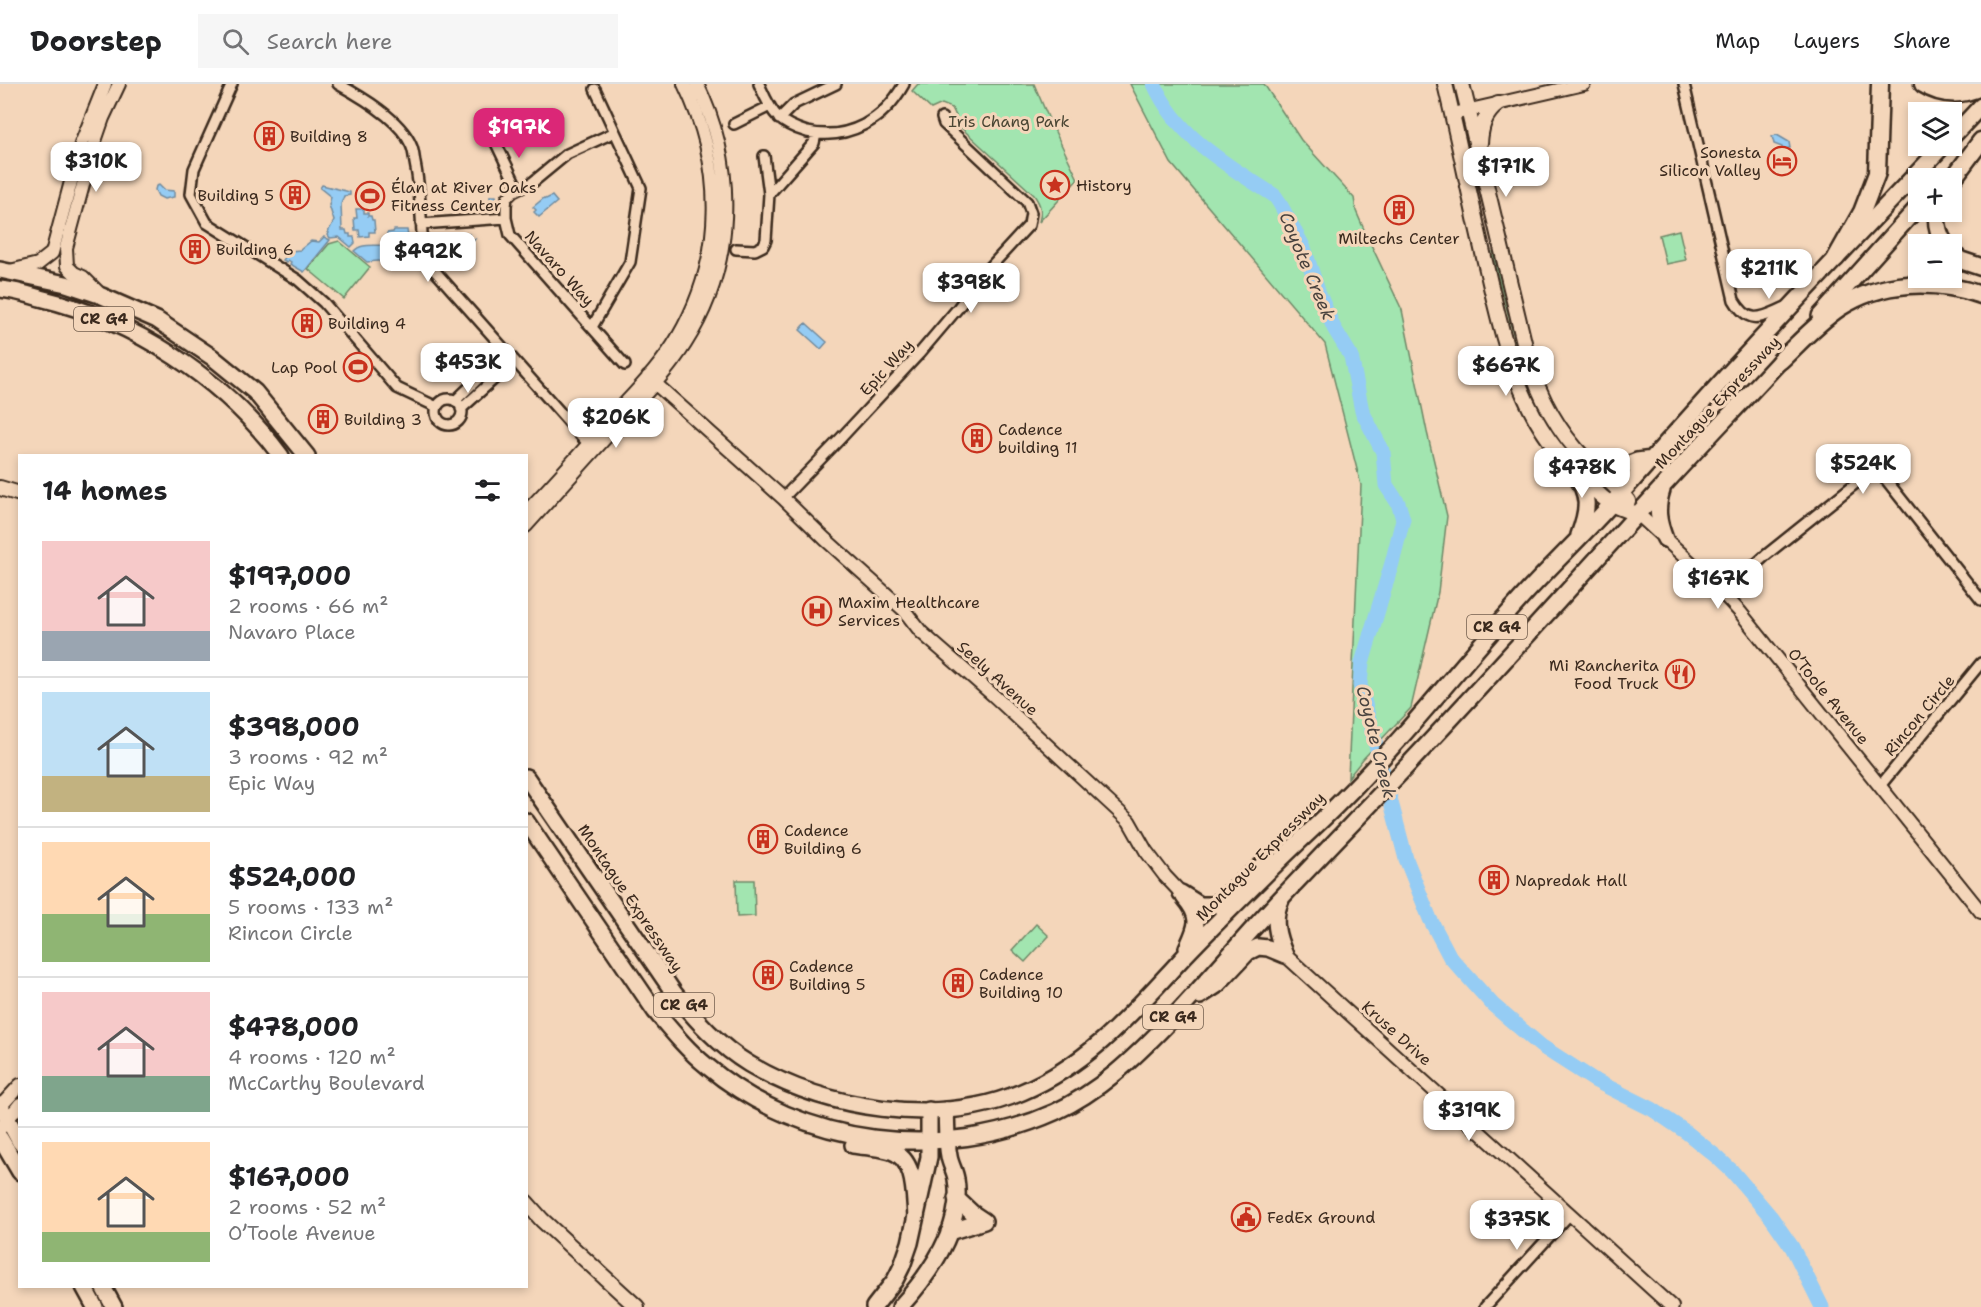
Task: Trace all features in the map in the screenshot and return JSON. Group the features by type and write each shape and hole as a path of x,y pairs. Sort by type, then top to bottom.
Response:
{"highway":[{"path":"1836,258 1862,212 1877,173 1881,84"},
{"path":"1923,84 1932,90 1948,94 1965,93 1981,87"},
{"path":"1960,168 1981,139"},
{"path":"1962,261 1981,267"},
{"path":"1780,361 1839,308 1862,296 1888,288 1913,284 1938,284 1981,295"}],"main road":[{"path":"1445,84 1469,194 1512,368 1524,399 1535,419 1584,486 1588,503 1585,520 1577,541"},
{"path":"1462,84 1529,363 1549,411 1568,439 1617,498"},
{"path":"1480,154 1480,135 1485,119 1491,108 1497,104"},
{"path":"1962,126 1981,106"},
{"path":"1953,168 1981,139"},
{"name":"Montague Expressway","path":"528,780 674,993 691,1014 723,1045 756,1067 776,1078 842,1101 929,1110 946,1110 999,1101 1043,1083 1071,1066 1124,1023 1182,959 1295,843 1348,795 1420,716 1525,594 1577,541 1836,258 1933,156"},
{"name":"Montague Expressway","path":"528,824 655,1011 674,1035 705,1065 773,1110 828,1130 852,1135 930,1141 980,1136 1035,1120 1084,1097 1127,1065 1283,895 1433,738 1780,361 1908,218"},
{"name":"CR G4","path":"4,271 66,284 102,296 157,320 220,364 255,392 305,454"},
{"name":"CR G4","path":"0,288 60,303 95,315 151,342 198,374 241,408 279,454"},
{"path":"1586,460 1598,465 1619,468 1637,461 1653,459"},
{"path":"1574,470 1638,514"},
{"path":"1664,485 1658,503 1658,522 1665,539"},
{"path":"0,488 18,493"},
{"path":"1181,893 1200,905 1215,905 1254,870 1275,854 1295,843"},
{"path":"1181,893 1191,905 1197,920 1196,928 1182,959"},
{"path":"1283,895 1276,909 1275,920 1285,955"},
{"path":"1183,1006 1217,985 1248,952 1258,947 1268,948 1285,955"},
{"path":"874,1307 887,1293 902,1266 916,1216 930,1141 929,1110"},
{"path":"946,1110 949,1156 956,1179"},
{"path":"2,1113 18,1139"},
{"path":"828,1130 846,1143 894,1152 904,1159 908,1165 912,1182 916,1216"},
{"path":"900,1307 927,1276 938,1259 950,1232 956,1198 959,1153 966,1144 980,1136"},
{"path":"0,1138 11,1165"},
{"path":"950,1232 984,1221 956,1198"},
{"path":"528,1204 542,1220 637,1307"},
{"path":"85,1288 95,1307"},
{"path":"104,1288 114,1307"}],"street":[{"path":"4,271 38,264 52,253 81,144 105,84"},
{"path":"102,296 68,266 66,248 94,144 119,84"},
{"path":"232,84 194,169 191,194 207,223 298,280 324,303 398,388 437,407"},
{"path":"338,84 387,117 403,132 412,146 418,178 423,250 427,262 591,447"},
{"path":"652,380 694,306 712,241 714,193 710,156 701,123 684,84"},
{"path":"528,510 676,357 697,323 715,280 724,238 726,192 724,166 713,119 697,84"},
{"path":"759,84 779,118 798,130 825,135 856,129 870,122 888,108 903,85"},
{"path":"779,118 794,104 836,84"},
{"path":"1453,114 1584,84"},
{"path":"1684,84 1734,300 1741,312 1750,318 1761,318 1794,304"},
{"path":"592,327 630,262 641,188 595,90"},
{"path":"734,124 770,106"},
{"name":"Epic Way","path":"783,498 919,354 982,276 1029,225 1031,213 1027,202 944,124 942,118"},
{"path":"421,224 506,218 507,198 518,189 545,173 567,154 615,132"},
{"path":"769,194 814,143 816,134"},
{"path":"495,141 518,189"},
{"path":"736,249 755,250 763,246 766,240 769,194 764,156"},
{"name":"Navaro Way","path":"506,218 510,235 625,365"},
{"path":"458,405 444,400 437,407 437,418 446,425 453,424 459,419 458,405 506,352"},
{"path":"458,405 514,361"},
{"name":"Seely Avenue","path":"652,380 904,610 921,632 1130,821 1146,851 1181,893"},
{"path":"528,524 558,491 560,483 591,447"},
{"path":"1723,594 1766,555 1876,467 1981,600"},
{"path":"528,517 535,508 536,502"},
{"name":"O’Toole Avenue","path":"1638,514 1740,612 1981,912"},
{"name":"Rincon Circle","path":"1880,786 1981,663"},
{"name":"Kruse Drive","path":"1285,955 1672,1307"},
{"path":"2,1113 18,1088"},
{"path":"2,1113 18,1105"},
{"path":"1485,1307 1570,1214"}],"green space":[{"name":"Iris Chang Park","path":"918,84 1034,84 1078,179 1039,222 1040,208 1034,195 956,123 956,116 952,108 942,104 931,109 912,91"},
{"path":"1130,84 1264,84 1301,140 1354,198 1356,211 1402,310 1447,516 1438,592 1411,708 1348,778 1361,485 1325,344 1171,163"},
{"path":"1679,230 1686,260 1666,264 1659,235"},
{"path":"339,241 370,267 344,299 308,269 329,244"},
{"path":"1493,251 1507,301 1574,456 1548,420 1530,386 1517,349"},
{"path":"736,880 754,880 755,916 737,917"},
{"path":"1036,924 1049,936 1025,962 1012,950"}],"water":[{"path":"1777,135 1789,142 1790,148 1782,149 1774,144 1772,136"},
{"path":"159,185 164,190 174,191 174,197 164,199 158,196 155,190"},
{"path":"322,185 350,192 350,195 344,196 341,204 342,230 346,230 350,237 354,237 355,243 351,247 339,237 330,238 328,235 334,221 329,205 331,197 320,188"},
{"path":"490,196 496,196 497,210 481,211 481,208 486,207 485,203 490,202"},
{"path":"552,196 557,202 539,217 533,207 544,198"},
{"path":"356,209 364,209 364,213 368,213 368,216 374,220 375,232 369,232 369,236 360,237 359,230 355,230"},
{"path":"394,230 407,230 411,258 367,262 354,251 364,246 383,245 387,241 387,233"},
{"path":"469,234 470,239 475,239 456,263 446,264 445,257 442,257 441,236"},
{"path":"324,237 330,240 304,272 290,264 288,260 287,262 283,260 290,251 300,250 311,241 319,242"},
{"path":"806,323 827,342 821,349 800,330"},
{"name":"Lap Pool","path":"353,355 370,375 364,380 347,360"}],"waterway":[{"name":"Coyote Creek","path":"1154,84 1164,103 1190,135 1222,161 1275,196 1304,248 1319,294 1334,328 1351,356 1362,411 1383,452 1386,485 1398,503 1403,519 1362,663 1360,685 1406,859 1430,919 1450,957 1493,1005 1541,1046 1594,1080 1652,1109 1686,1132 1732,1171 1771,1217 1792,1247 1822,1307"}],"place":[{"name":"Building 8","path":"269,136"},
{"name":"Sonesta Silicon Valley","path":"1782,161"},
{"name":"History","path":"1055,185"},
{"name":"Building 5","path":"295,195"},
{"name":"Élan at River Oaks Fitness Center","path":"370,196"},
{"name":"Miltechs Center","path":"1399,210"},
{"name":"Building 6","path":"195,249"},
{"name":"Building 4","path":"307,323"},
{"name":"Lap Pool","path":"358,367"},
{"name":"Building 3","path":"323,419"},
{"name":"Cadence building 11","path":"977,438"},
{"name":"Maxim Healthcare Services","path":"817,611"},
{"name":"Mi Rancherita Food Truck","path":"1680,674"},
{"name":"Cadence Building 6","path":"763,839"},
{"name":"Napredak Hall","path":"1494,880"},
{"name":"Cadence Building 5","path":"768,975"},
{"name":"Cadence Building 10","path":"958,983"},
{"name":"FedEx Ground","path":"1246,1217"}]}
